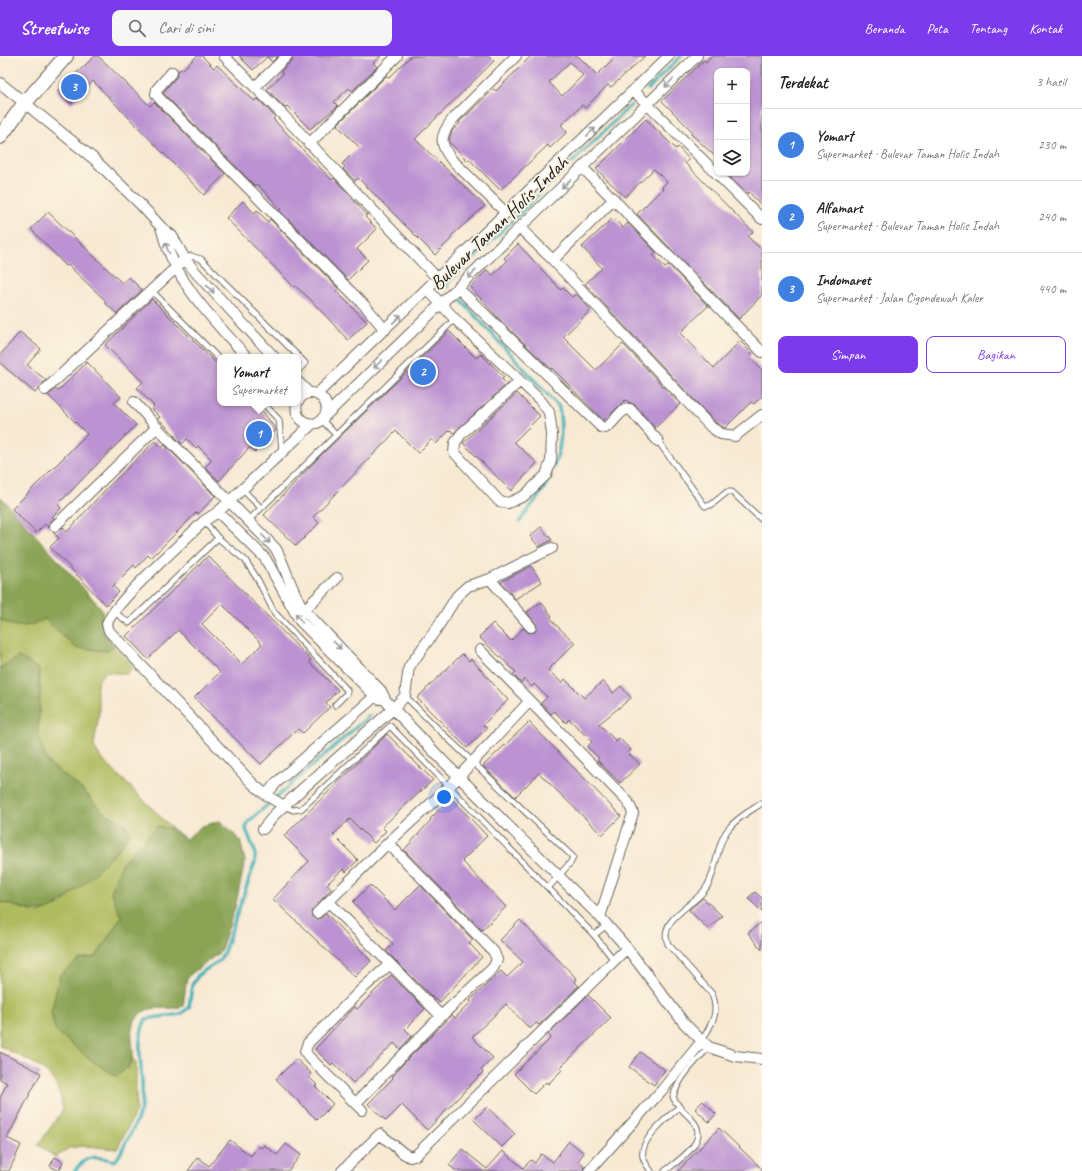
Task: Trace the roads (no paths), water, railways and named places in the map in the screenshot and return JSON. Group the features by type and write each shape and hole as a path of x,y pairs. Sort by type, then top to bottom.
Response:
{"main road":[{"path":"0,137 24,104 66,56"}],"street":[{"path":"224,56 398,235 438,279"},
{"path":"255,87 287,56"},
{"path":"309,144 397,56"},
{"path":"506,213 451,159 444,149 442,142 444,131 452,120 516,56"},
{"name":"Bulevar Taman Holis Indah","path":"324,417 434,297 438,279 634,91 668,56"},
{"name":"Bulevar Taman Holis Indah","path":"313,394 385,330 434,297 458,288 583,168 696,56"},
{"path":"172,72 157,89 156,94 159,98 367,308 385,330"},
{"path":"0,83 98,163 141,205 161,227 172,236 185,259 204,282 271,354"},
{"path":"634,91 762,219"},
{"path":"583,168 762,352"},
{"path":"553,260 614,199"},
{"path":"161,227 176,268 195,299 244,354"},
{"path":"520,228 553,260 711,427 721,434 735,436 762,415"},
{"path":"45,390 185,259"},
{"path":"458,288 601,427 609,427 622,411 630,409 658,441"},
{"path":"434,297 541,401 550,412 552,434 551,462 546,475 524,496 508,503 499,501 454,452 455,443 461,434 520,381"},
{"path":"281,805 267,796 252,783 109,631 107,624 113,611 204,521 218,512 229,500 312,424 324,417 327,407 324,399 313,394 301,384"},
{"path":"301,398 304,395 313,394"},
{"path":"134,402 276,550 284,565 295,596 304,610 378,694"},
{"path":"297,406 296,411 299,418 304,422 312,424"},
{"path":"55,526 157,427"},
{"path":"218,512 265,558 300,621 390,705 603,921 627,948 684,1023 706,1044 735,1056 762,1060"},
{"path":"263,829 281,805 383,718 390,705 405,696 409,667 437,628 457,596 468,586 490,578 552,548"},
{"path":"304,610 336,578"},
{"path":"490,578 531,627"},
{"path":"480,650 628,802 633,813 603,921"},
{"path":"267,796 276,783 378,694"},
{"path":"317,913 388,843 448,788 529,702"},
{"path":"388,843 494,952 497,960 493,968 441,1016 359,1106 308,1056 305,1051 306,1047 360,990 390,964"},
{"path":"329,902 441,1016"},
{"path":"342,1171 380,1134 403,1154 410,1157 416,1154 627,948"},
{"path":"589,1171 706,1044"}],"lane":[{"path":"185,259 191,256 200,259 296,354"},
{"path":"151,290 217,357"},
{"path":"248,521 455,318"},
{"path":"301,359 305,363 301,368"},
{"path":"268,406 279,420 282,452"},
{"path":"324,417 336,434"},
{"path":"658,441 705,506 711,505 728,492 732,492 736,494 762,520"},
{"path":"242,489 261,508"},
{"path":"204,521 218,538 244,560 258,580 274,612 347,690 347,693 335,705"},
{"path":"113,611 129,623 218,538"},
{"path":"405,696 472,763 572,857 571,862 548,888"},
{"path":"383,718 448,788 594,935 614,960"},
{"path":"281,805 293,810 302,809 390,726"},
{"path":"665,1171 691,1149 698,1140 699,1131 694,1121 678,1108 673,1097 676,1087 706,1044 714,1018 716,1004 712,994 668,944 665,937 666,929 672,920 704,892 729,827 762,803"},
{"path":"594,935 603,921"},
{"path":"651,1171 643,1158 644,1145 650,1136 678,1108"}],"waterway":[{"path":"648,89 681,56"},
{"path":"448,287 446,285 631,105"},
{"path":"459,298 559,407 561,436 559,451 554,466"},
{"path":"520,521 544,489 550,475"},
{"path":"75,1171 79,1165 88,1159 97,1157 115,1161 119,1156 141,1108 142,1086 140,1040 146,1019 181,1014 189,1007 192,985 199,974 219,961 224,952 255,862 255,852 246,829 248,822 369,716"}],"place":[{"name":"Indomaret","path":"74,87"},
{"name":"Alfamart","path":"423,372"},
{"name":"Yomart","path":"259,434"}]}
